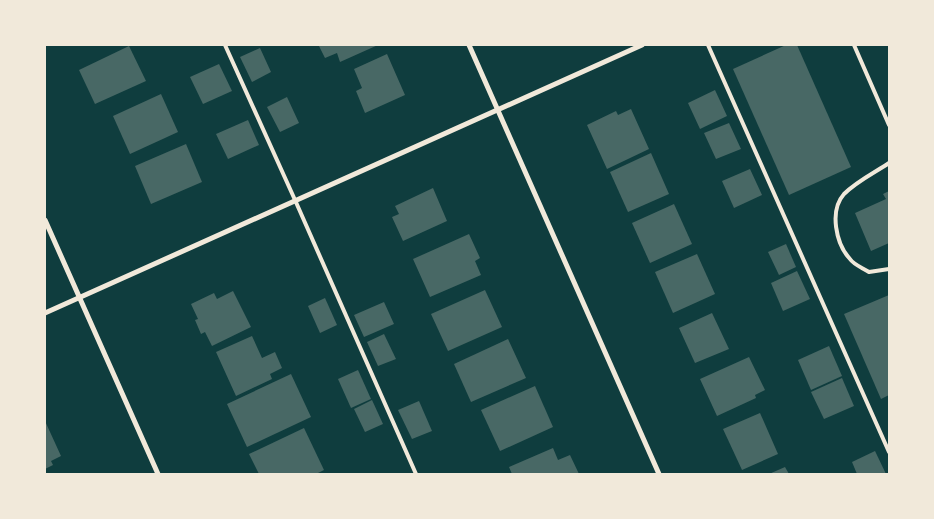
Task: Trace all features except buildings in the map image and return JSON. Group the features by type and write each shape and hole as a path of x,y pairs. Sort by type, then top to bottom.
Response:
{"street":[{"path":"468,45 659,474"},
{"path":"45,313 642,45"},
{"path":"45,220 158,474"}],"lane":[{"path":"225,45 416,474"},
{"path":"708,45 889,452"},
{"path":"854,45 889,125"},
{"path":"889,163 855,185 842,196 836,210 836,230 841,246 850,260 869,272 889,269"}]}
